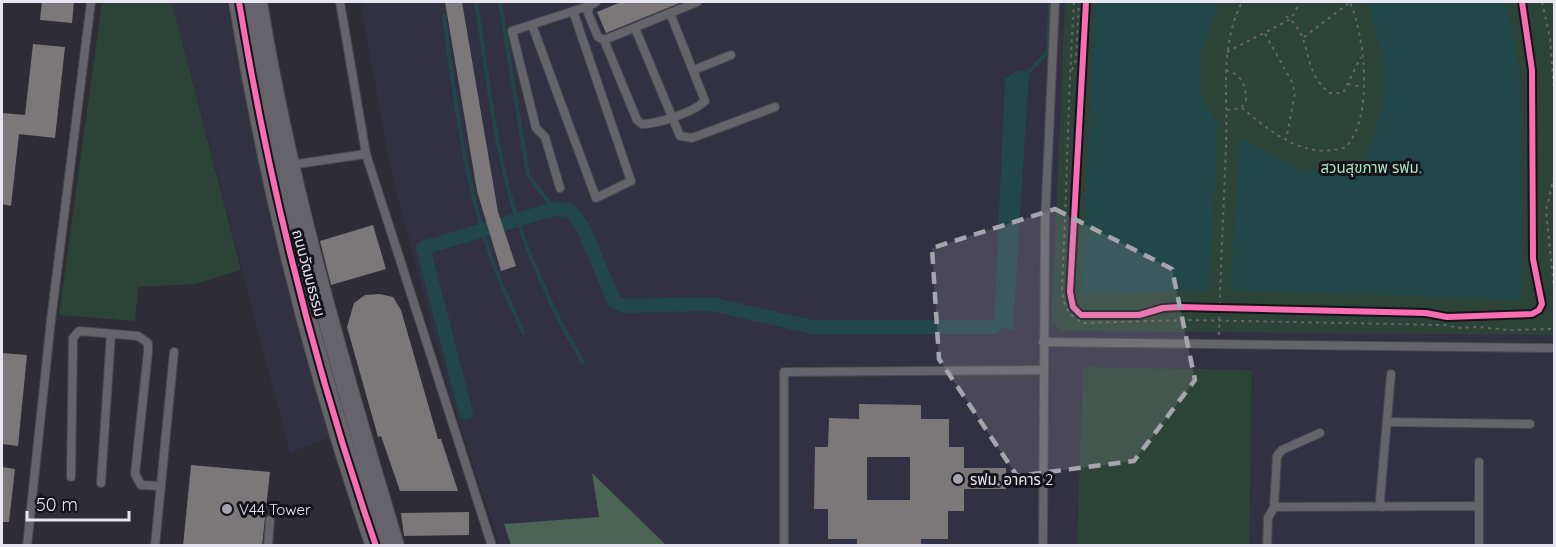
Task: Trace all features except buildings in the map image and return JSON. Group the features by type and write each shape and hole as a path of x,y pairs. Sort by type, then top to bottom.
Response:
{"street":[{"name":"ถนนวัฒนธรรม","path":"239,2 279,166 333,408 376,546"},
{"name":"ถนนวัฒนธรรม","path":"257,2 270,82 279,166 394,546"}],"lane":[{"path":"27,546 51,320 91,2"},
{"path":"340,2 366,154 492,546"},
{"path":"593,4 588,13 598,38 604,40 693,2"},
{"path":"1043,546 1042,370 1045,222 1055,2"},
{"path":"560,188 544,137 536,128 512,31 593,4"},
{"path":"532,25 596,198 631,181 573,11"},
{"path":"604,40 638,120 642,124 650,124 672,118 705,101 670,13"},
{"path":"635,28 680,136 692,138 775,107"},
{"path":"694,70 731,55"},
{"path":"279,166 366,154"},
{"path":"71,477 73,338 79,331 138,336 148,342 135,474 141,485 161,486"},
{"path":"101,483 111,334"},
{"path":"1043,342 1554,348"},
{"path":"155,546 174,352"},
{"path":"784,546 784,372 1042,370"},
{"path":"1382,507 1380,500 1391,374"},
{"path":"1387,422 1530,424"},
{"path":"1267,546 1268,518 1274,507 1277,456 1282,450 1320,433"},
{"path":"1479,462 1479,546"},
{"path":"1274,507 1479,506"},
{"path":"268,546 270,520"}],"path":[{"path":"1074,2 1063,304 1072,316 1083,323 1190,320 1411,324 1509,330 1551,329 1554,325"},
{"path":"1071,73 1076,60 1079,2"},
{"path":"1084,65 1086,2"},
{"path":"1219,344 1227,110 1224,80 1234,18 1242,2"},
{"path":"1227,52 1291,19 1300,2"},
{"path":"1227,110 1242,108 1286,140 1304,148 1320,151 1346,147 1359,129 1363,88 1362,55 1350,2 1304,37"},
{"path":"1542,2 1551,38 1554,90"},
{"path":"1286,15 1304,37 1308,64 1320,85 1336,95 1343,93 1362,55"},
{"path":"1265,34 1292,80 1295,93 1286,140"},
{"path":"1226,70 1242,79 1246,100 1242,108"},
{"path":"1348,84 1359,84 1363,88"},
{"path":"1554,177 1546,211 1554,288"},
{"path":"1071,281 1073,307 1081,315 1139,315 1150,312"},
{"path":"1210,308 1232,308"}],"highlighted area":[{"path":"1055,209 1172,269 1195,380 1134,461 1017,476 939,359 932,248"}],"shaded area":[{"path":"172,2 226,2 267,183 337,434 290,453"},
{"path":"360,2 1554,2 1554,545 500,545 452,402 392,176"},
{"path":"1096,2 1220,2 1201,52 1201,99 1218,122 1209,290 1081,295"},
{"path":"1369,2 1506,2 1519,68 1522,300 1231,290 1239,142 1248,142 1296,168 1334,173 1366,159 1381,112 1386,74"},
{"path":"1016,71 1029,72 1013,330 994,327 1005,79"},
{"path":"592,473 666,545 511,545 504,524 599,517"}],"green space":[{"path":"102,2 172,2 241,270 195,284 138,287 135,321 59,315"},
{"name":"สวนสุขภาพ รฟม.","path":"1065,2 1554,2 1554,335 1061,331 1053,322 1052,310"},
{"path":"1083,367 1252,370 1249,545 1077,545"}],"waterway":[{"path":"476,2 502,164 515,210 540,278 583,363"},
{"path":"500,2 528,175 554,209"},
{"path":"1029,72 1048,51 1050,2"},
{"path":"444,16 468,173 494,266 523,333"},
{"path":"466,413 423,248 554,209 570,210 583,227 614,301 624,306 712,304 811,327 994,327"}],"cycle path":[{"path":"239,2 264,139 296,276 333,412 376,546"},
{"path":"1086,2 1070,292 1073,307 1081,315 1139,315 1163,308 1179,307 1426,313 1447,317 1532,314 1539,310 1542,304 1533,259 1532,70 1522,2"}],"place":[{"name":"รฟม. อาคาร 2","path":"958,479"},
{"name":"V44 Tower","path":"227,509"}]}
